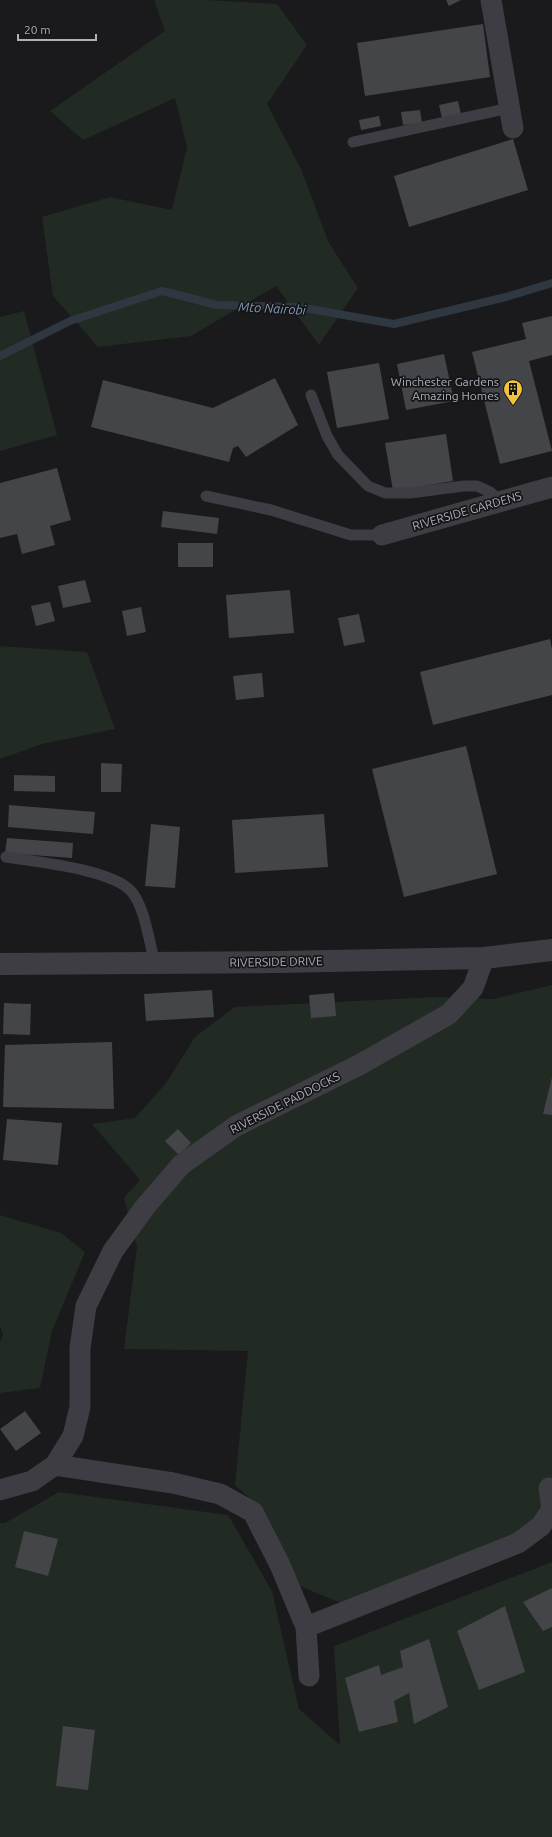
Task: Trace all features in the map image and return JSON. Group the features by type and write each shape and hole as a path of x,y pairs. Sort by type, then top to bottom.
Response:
{"street":[{"path":"491,0 513,128"},
{"name":"RIVERSIDE GARDENS","path":"382,535 552,487"},
{"name":"RIVERSIDE DRIVE","path":"0,964 484,958 552,950"},
{"name":"RIVERSIDE PADDOCKS","path":"0,1490 32,1481 55,1465 73,1436 80,1407 80,1348 86,1306 114,1251 145,1207 181,1165 236,1126 359,1065 449,1014 473,988 484,958"},
{"path":"55,1465 173,1483 220,1494 253,1512 280,1565 306,1627 309,1676"},
{"path":"306,1627 518,1543 541,1526 552,1509 550,1488"}],"lane":[{"path":"353,142 509,108"},
{"path":"311,395 327,436 338,455 368,486 385,492 410,493 464,486 477,486 490,492 501,501"},
{"path":"206,496 271,510 351,535 382,535"},
{"path":"6,857 76,869 116,880 131,891 141,909 155,963"}],"shaded area":[{"path":"154,0 207,0 277,4 307,45 267,104 301,169 329,243 358,288 319,345 276,286 191,336 98,347 53,296 42,217 110,197 172,210 187,147 175,98 83,140 50,111 165,31"},
{"path":"24,311 57,435 0,451 0,317"},
{"path":"0,646 87,652 115,729 42,744 0,759"},
{"path":"552,985 552,1526 346,1605 297,1585 264,1511 235,1485 248,1351 124,1349 137,1247 124,1198 140,1180 92,1124 135,1118 166,1083 195,1037 235,1007 437,997 493,999"},
{"path":"0,1215 61,1233 85,1252 52,1331 40,1388 0,1393 0,1342 3,1335 0,1326"},
{"path":"59,1492 228,1515 272,1591 299,1709 340,1745 334,1646 552,1562 552,1837 0,1837 0,1523 5,1523"}],"building":[{"path":"446,0 461,0 449,6"},
{"path":"483,24 490,77 365,96 357,43"},
{"path":"458,101 461,114 442,118 439,105"},
{"path":"420,110 422,123 403,125 401,112"},
{"path":"379,116 381,126 361,130 359,120"},
{"path":"513,139 528,190 409,227 394,176"},
{"name":"Winchester Gardens Amazing Homes","path":"552,316 552,355 529,361 552,451 500,464 472,352 526,339 522,323"},
{"path":"444,354 454,401 406,410 397,364"},
{"path":"379,363 389,419 337,428 327,372"},
{"path":"275,378 298,425 246,457 238,446 233,448 229,462 91,427 103,380 213,408"},
{"path":"446,434 453,481 393,491 385,443"},
{"path":"57,468 71,520 50,526 55,545 22,554 17,534 0,538 0,483"},
{"path":"163,511 219,518 217,534 161,527"},
{"path":"178,543 213,543 213,567 178,567"},
{"path":"85,580 91,602 63,608 58,586"},
{"path":"290,590 294,633 229,638 226,595"},
{"path":"50,602 55,621 36,626 31,606"},
{"path":"141,607 146,632 127,636 122,611"},
{"path":"359,614 365,642 344,646 338,618"},
{"path":"550,639 552,649 552,695 433,725 420,672"},
{"path":"262,673 264,697 236,700 233,676"},
{"path":"466,746 497,874 404,897 372,769"},
{"path":"101,763 122,764 121,792 101,792"},
{"path":"14,775 55,776 55,792 14,791"},
{"path":"9,805 95,812 93,834 8,827"},
{"path":"324,814 328,867 235,873 232,820"},
{"path":"151,824 180,827 175,888 145,886"},
{"path":"7,838 73,843 72,858 5,853"},
{"path":"212,990 214,1017 146,1021 144,994"},
{"path":"334,993 336,1016 311,1018 309,995"},
{"path":"4,1003 31,1004 30,1035 3,1034"},
{"path":"112,1042 114,1109 3,1107 5,1045"},
{"path":"552,1077 552,1115 543,1114"},
{"path":"7,1119 62,1123 58,1165 3,1160"},
{"path":"178,1129 191,1143 179,1155 165,1141"},
{"path":"25,1411 41,1433 16,1451 0,1429"},
{"path":"24,1531 58,1539 48,1576 15,1567"},
{"path":"552,1588 552,1627 543,1631 523,1602"},
{"path":"505,1606 525,1672 479,1690 457,1631"},
{"path":"429,1639 448,1707 414,1724 409,1693 394,1701 398,1722 359,1732 345,1678 379,1665 381,1675 403,1667 400,1651"},
{"path":"63,1726 95,1730 88,1790 56,1786"}],"waterway":[{"name":"Mto Nairobi","path":"0,356 70,321 162,291 217,305 299,307 394,324 506,297 552,283"}],"place":[{"name":"Winchester Gardens Amazing Homes","path":"513,406"}]}
